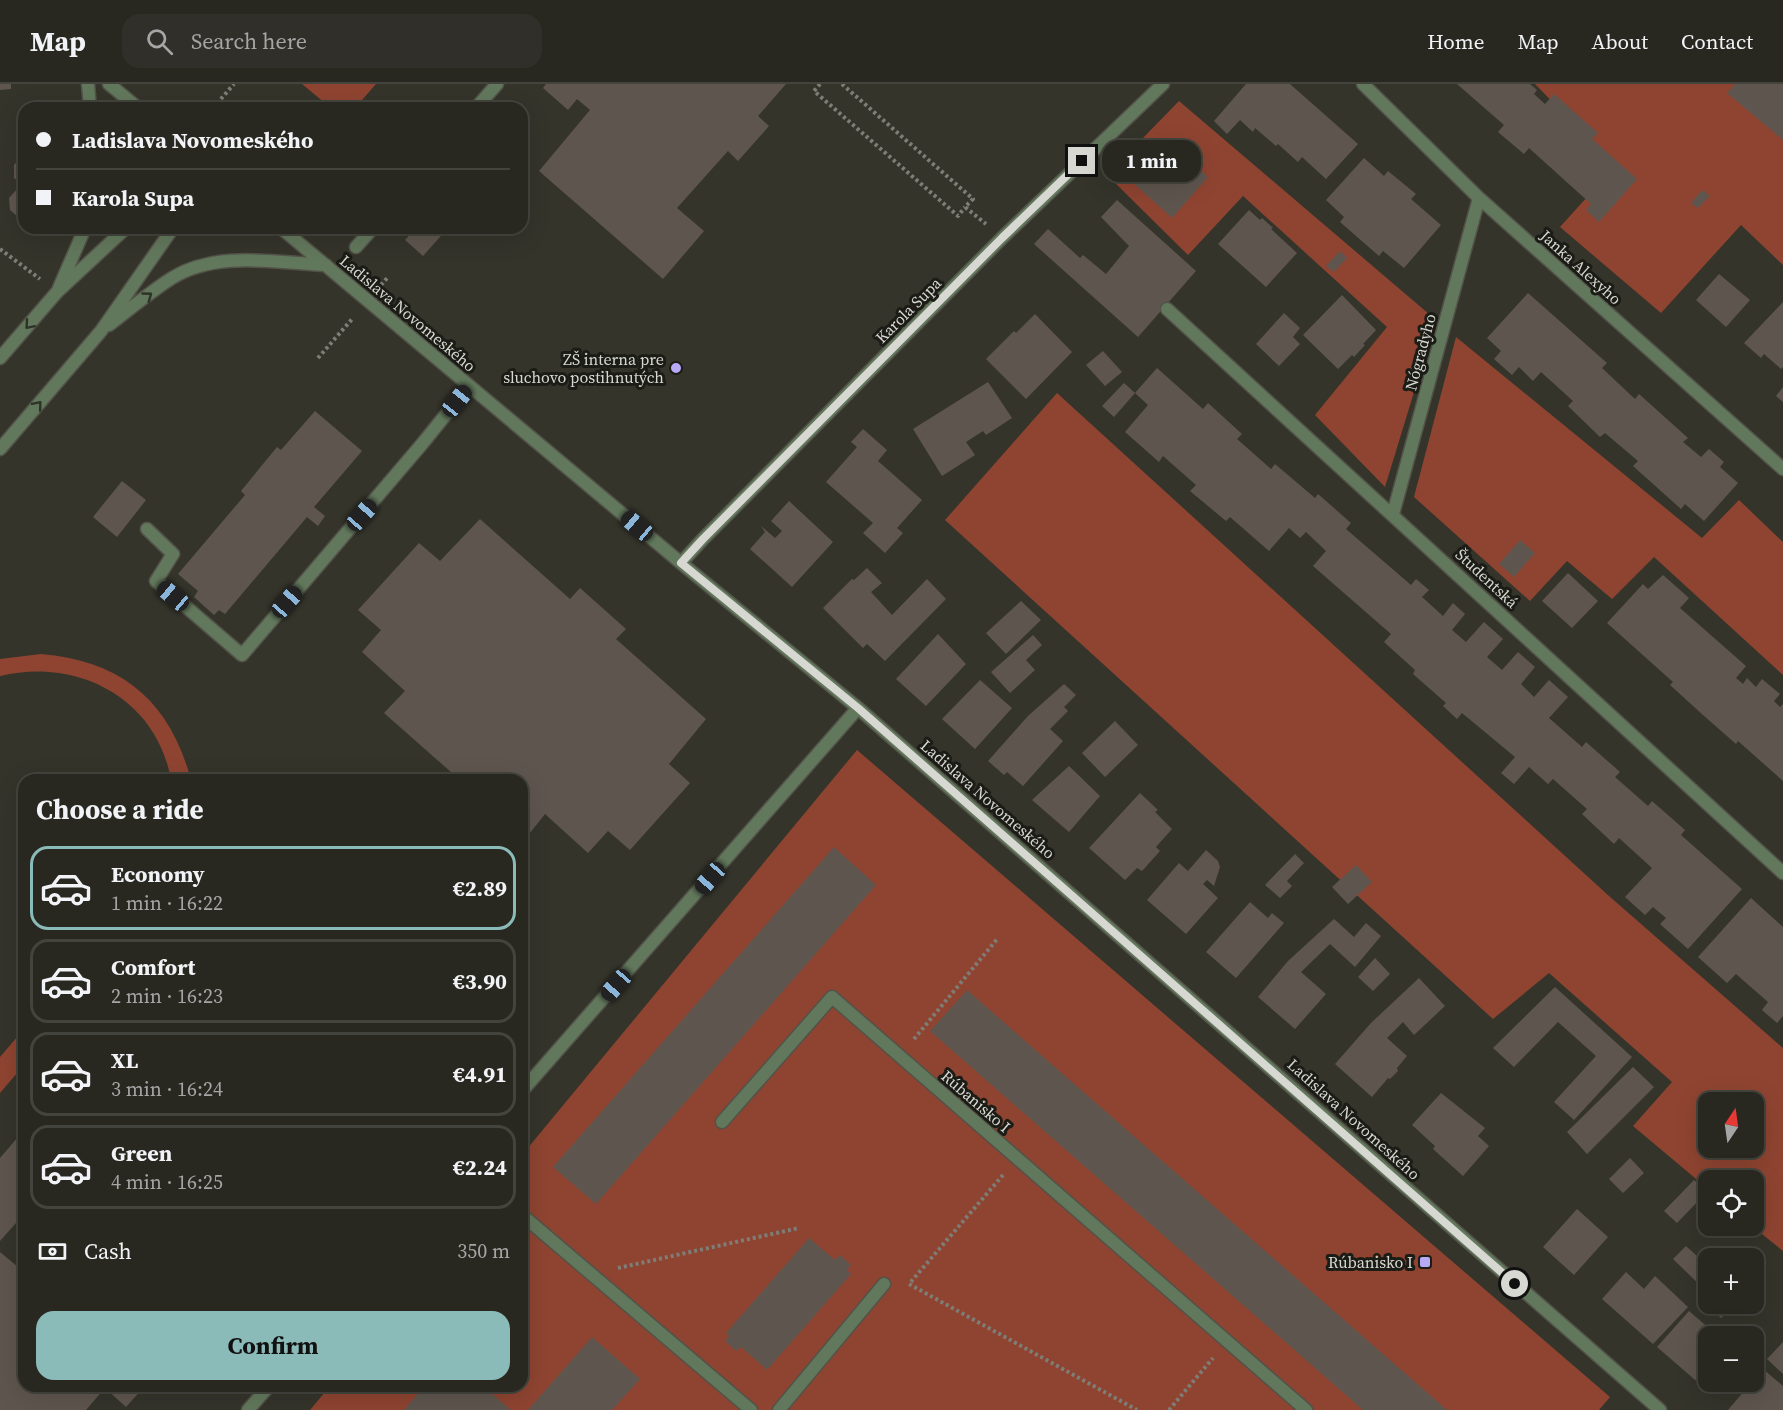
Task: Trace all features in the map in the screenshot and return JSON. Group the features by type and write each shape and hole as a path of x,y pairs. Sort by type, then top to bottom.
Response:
{"street":[{"path":"88,84 90,102"},
{"path":"109,84 131,102"},
{"path":"481,102 497,84"},
{"name":"Karola Supa","path":"681,563 711,530 1002,238 1162,84"},
{"name":"Janka Alexyho","path":"1363,84 1479,198 1783,469"},
{"name":"Nógradyho","path":"1393,514 1479,198"},
{"path":"57,292 82,234"},
{"path":"0,358 57,292 120,234"},
{"path":"0,449 101,331 168,234"},
{"name":"Ladislava Novomeského","path":"288,234 858,708 1652,1407"},
{"path":"356,248 368,234"},
{"path":"101,331 174,277 202,266 229,260 326,266"},
{"name":"Študentská","path":"1167,309 1783,873"},
{"path":"147,529 174,554 156,581 242,655 469,386"},
{"path":"528,1084 858,708"},
{"name":"Rúbanisko I","path":"722,1122 832,997 1306,1410"},
{"path":"528,1220 751,1410"},
{"path":"779,1410 884,1284"},
{"path":"248,1410 264,1392"}],"path":[{"path":"218,102 234,84"},
{"path":"820,84 814,91 958,216 973,199 842,84"},
{"path":"965,207 1002,238"},
{"path":"0,249 57,292"},
{"path":"899,1056 998,938"},
{"path":"1018,1159 909,1284 1137,1410"},
{"path":"591,1274 799,1228"},
{"path":"1169,1410 1227,1341"}],"shaded area":[{"path":"302,84 376,84 360,102 324,102"},
{"path":"1535,84 1750,84 1783,132 1783,265 1741,225 1661,313 1560,227 1615,166"},
{"path":"1179,101 1436,320 1385,487 1315,415 1387,327 1243,196 1188,255 1107,175"},
{"path":"1456,337 1702,538 1739,500 1783,542 1783,675 1654,557 1612,599 1567,561 1530,601 1414,497"},
{"path":"1057,393 1609,896 1783,1048 1783,1251 1764,1236 1764,1170 1698,1170 1698,1181 1633,1126 1672,1082 1549,973 1493,1019 945,520"},
{"path":"41,654 70,658 119,676 156,707 182,752 189,774 169,774 163,751 149,726 131,706 109,690 84,679 57,673 29,672 0,676 0,659"},
{"path":"857,750 1610,1397 1599,1410 310,1410 325,1392 528,1392 528,1148"},
{"path":"18,1036 18,1072 0,1093 0,1057"}],"building":[{"path":"0,84 11,84 11,89 0,90"},
{"path":"546,84 786,84 758,116 769,126 738,161 728,151 677,208 704,231 663,279 539,171 590,110 577,99 568,110 543,88"},
{"path":"1246,84 1290,84 1358,144 1326,179 1302,157 1298,162 1278,144 1276,146 1255,128 1253,132 1240,120 1227,134 1214,121"},
{"path":"1457,84 1530,84 1537,90 1534,94 1545,104 1554,94 1598,133 1592,139 1637,179 1599,222 1586,210 1591,204 1529,148 1524,154 1498,132 1504,125"},
{"path":"1735,84 1783,84 1783,140 1727,93"},
{"path":"1167,140 1208,177 1172,218 1130,180"},
{"path":"1364,158 1384,176 1388,171 1416,194 1411,199 1441,225 1404,268 1383,251 1379,256 1340,222 1344,217 1326,200"},
{"path":"18,160 18,181 14,178 14,165"},
{"path":"18,190 18,217 10,210 9,198"},
{"path":"1702,190 1710,196 1698,208 1691,203"},
{"path":"1117,200 1196,271 1138,337 1034,244 1048,229 1080,258 1083,255 1106,274 1129,246 1101,217"},
{"path":"1249,210 1260,220 1262,218 1297,253 1266,287 1218,244"},
{"path":"410,234 443,234 423,256 405,240"},
{"path":"1340,251 1347,258 1334,272 1326,266"},
{"path":"1719,274 1750,300 1726,327 1696,300"},
{"path":"1528,293 1607,363 1602,368 1635,399 1639,394 1688,438 1683,442 1701,457 1709,449 1724,462 1720,467 1738,483 1704,521 1685,504 1681,509 1633,466 1638,461 1605,433 1600,437 1568,406 1573,401 1541,372 1533,381 1519,367 1512,375 1494,359 1501,351 1487,338"},
{"path":"1342,295 1376,330 1354,357 1352,355 1338,369 1303,335"},
{"path":"1783,302 1783,367 1781,369 1764,354 1761,358 1744,343"},
{"path":"1284,313 1300,328 1293,337 1300,344 1279,366 1256,344"},
{"path":"1035,314 1072,352 1026,399 986,359"},
{"path":"1103,351 1122,372 1105,386 1086,365"},
{"path":"1157,368 1203,409 1208,403 1242,434 1237,439 1271,469 1275,464 1315,498 1318,494 1351,523 1346,529 1411,585 1416,579 1429,590 1422,597 1443,616 1453,603 1465,614 1452,630 1466,642 1484,622 1503,639 1487,657 1502,670 1518,652 1535,667 1521,684 1534,697 1549,680 1568,697 1549,718 1582,747 1586,742 1620,772 1615,777 1648,806 1652,801 1685,830 1681,835 1742,889 1688,949 1660,924 1666,918 1653,907 1645,915 1625,897 1652,868 1619,838 1614,844 1582,814 1587,809 1553,779 1548,784 1529,767 1514,784 1501,773 1515,757 1462,713 1457,719 1443,706 1446,703 1413,674 1415,670 1384,642 1391,634 1313,566 1326,551 1306,532 1300,538 1289,528 1269,551 1230,517 1226,521 1190,491 1196,485 1163,456 1159,462 1125,432 1148,405 1135,393"},
{"path":"988,382 1012,418 986,435 983,431 966,442 975,455 942,476 913,429"},
{"path":"1124,383 1135,393 1114,417 1102,406"},
{"path":"1783,387 1783,402 1776,396"},
{"path":"315,411 362,451 314,507 325,516 318,526 307,517 225,614 219,610 214,615 194,597 198,591 178,574 245,495 241,491 277,447 281,450"},
{"path":"863,429 887,450 878,461 922,500 897,528 903,533 885,553 863,533 873,523 826,482 857,447 851,442"},
{"path":"122,481 146,500 117,537 93,517"},
{"path":"789,501 833,542 792,587 750,549 765,532 761,526 775,538 782,531 771,521"},
{"path":"480,519 570,599 580,588 626,629 616,639 706,719 669,764 690,783 630,850 608,831 588,853 545,814 528,835 528,774 453,774 384,713 405,691 362,652 381,630 358,610 419,543 440,561"},
{"path":"1520,540 1535,553 1514,577 1499,564"},
{"path":"867,568 882,583 871,592 892,615 927,579 946,599 885,661 867,644 863,648 823,608 852,579 854,580"},
{"path":"1568,573 1598,601 1572,628 1542,601"},
{"path":"1663,575 1689,598 1680,608 1746,666 1736,678 1743,684 1747,678 1756,687 1762,679 1780,694 1774,701 1780,707 1783,704 1783,781 1738,741 1736,744 1703,715 1670,685 1673,682 1607,623 1643,584 1648,589"},
{"path":"1021,601 1041,620 1006,654 986,633"},
{"path":"938,634 966,664 926,706 896,679"},
{"path":"1033,635 1042,645 1026,660 1035,670 1010,693 991,672"},
{"path":"980,680 1012,708 975,749 942,719"},
{"path":"1064,684 1076,695 1064,707 1068,711 1050,729 1063,741 1023,786 1007,772 1004,775 988,761 1028,716"},
{"path":"1115,721 1138,745 1105,777 1082,753"},
{"path":"1069,766 1100,796 1069,832 1032,800"},
{"path":"1140,793 1158,810 1155,812 1172,829 1156,847 1160,851 1142,871 1137,868 1125,880 1089,848"},
{"path":"834,847 876,885 596,1204 553,1167"},
{"path":"1206,850 1218,861 1220,867 1214,886 1207,880 1203,884 1218,898 1186,934 1147,900 1179,863 1188,871"},
{"path":"1295,854 1304,863 1287,881 1292,886 1280,898 1265,885"},
{"path":"1356,865 1372,882 1348,904 1332,887"},
{"path":"1751,898 1783,927 1783,1016 1777,1023 1762,1010 1768,1002 1736,974 1727,983 1698,957"},
{"path":"1250,902 1268,918 1272,913 1284,923 1236,978 1206,952"},
{"path":"1334,919 1354,937 1366,923 1381,936 1355,967 1330,944 1301,972 1326,994 1295,1029 1258,997 1288,961"},
{"path":"1375,958 1390,974 1373,991 1358,977"},
{"path":"1419,978 1445,1006 1414,1035 1403,1022 1387,1038 1407,1056 1397,1068 1398,1071 1390,1079 1388,1078 1372,1097 1335,1064 1371,1023"},
{"path":"1555,987 1632,1057 1574,1120 1554,1102 1596,1056 1558,1022 1514,1067 1493,1048"},
{"path":"967,990 1447,1410 1363,1410 930,1031"},
{"path":"1633,1067 1654,1087 1587,1154 1567,1132"},
{"path":"1441,1093 1485,1128 1478,1136 1489,1146 1463,1176 1433,1149 1435,1146 1412,1125"},
{"path":"18,1137 18,1221 0,1241 0,1158"},
{"path":"1630,1158 1644,1173 1623,1193 1609,1179"},
{"path":"1694,1180 1698,1184 1698,1201 1677,1223 1664,1211"},
{"path":"1577,1209 1608,1237 1574,1275 1543,1247"},
{"path":"809,1238 835,1260 840,1255 851,1265 847,1270 851,1274 767,1370 741,1347 736,1351 725,1341 729,1336 726,1333"},
{"path":"1686,1246 1698,1257 1698,1283 1673,1259"},
{"path":"0,1252 18,1267 18,1392 102,1392 86,1410 0,1410"},
{"path":"1626,1272 1644,1289 1655,1276 1688,1307 1653,1344 1602,1299"},
{"path":"1689,1311 1706,1326 1698,1326 1698,1382 1657,1347"},
{"path":"592,1337 640,1379 612,1410 528,1410"},
{"path":"1783,1342 1783,1374 1767,1359"},
{"path":"1764,1370 1783,1386 1783,1410 1728,1410 1743,1392 1764,1392"},
{"path":"109,1392 140,1392 126,1407"},
{"path":"419,1392 490,1392 511,1410 404,1410"}],"place":[{"name":"ZŠ interna pre sluchovo postihnutých","path":"676,368"},
{"name":"Rúbanisko I","path":"1425,1262"}],"route":[{"path":"1082,161 1002,238 681,563 858,708 1515,1284"}]}
